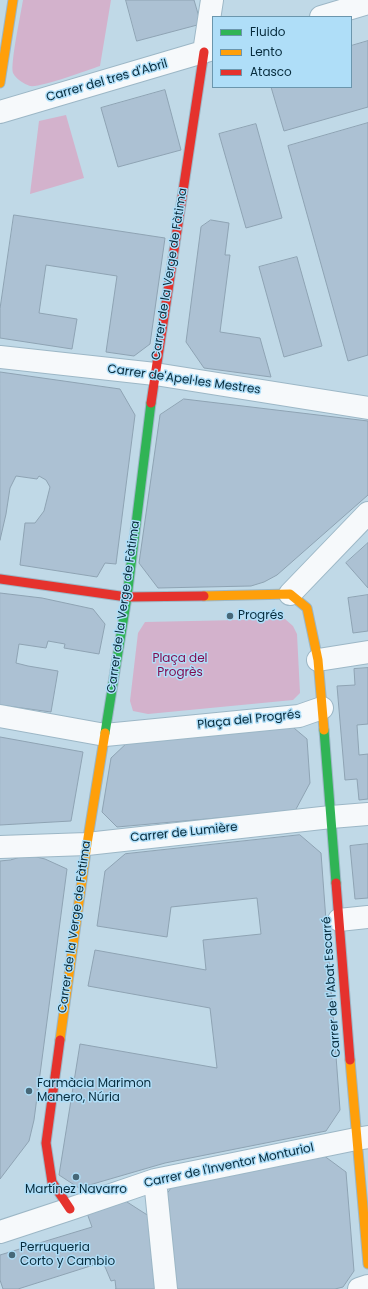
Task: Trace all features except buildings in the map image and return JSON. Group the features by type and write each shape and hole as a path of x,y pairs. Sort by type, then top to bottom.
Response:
{"street":[{"path":"0,83 13,0"},
{"name":"Carrer de la Verge de Fàtima","path":"70,1209 52,1182 46,1143 87,844 127,597 155,374 209,51 212,0"},
{"path":"324,16 368,3"},
{"name":"Carrer del tres d'Abril","path":"0,112 209,51"},
{"name":"Carrer de'Apel·les Mestres","path":"0,357 155,374 368,408"},
{"path":"290,594 368,513"},
{"path":"0,579 127,597 290,594 307,608 318,660 322,708"},
{"path":"318,660 368,652"},
{"name":"Plaça del Progrés","path":"0,716 105,735 299,716 322,708"},
{"name":"Carrer de l'Abat Escarré","path":"322,708 339,920 362,1138 368,1264"},
{"name":"Carrer de Lumière","path":"0,847 87,844 368,814"},
{"path":"339,920 368,917"},
{"name":"Carrer de l'Inventor Monturiol","path":"0,1232 155,1180 362,1138"},
{"path":"155,1180 166,1289"},
{"path":"359,1289 368,1286"}],"green space":[{"path":"23,0 111,0 100,66 53,82 35,86 30,86 18,79 14,75 12,68"},
{"path":"66,115 84,178 30,194 39,121"},
{"name":"Plaça del Progrès","path":"285,619 293,626 297,634 300,693 293,700 148,714 133,711 130,701 138,633 145,622"}],"traffic: fast":[{"path":"105,733 127,597 151,403"},
{"path":"324,730 336,883"}],"traffic: slow":[{"path":"0,83 13,0"},
{"path":"204,596 290,594 307,608 318,660 324,730"},
{"path":"60,1040 87,844 105,733"},
{"path":"350,1060 368,1264"}],"traffic: jam":[{"path":"151,403 204,52"},
{"path":"0,579 127,597 204,596"},
{"path":"336,883 350,1060"},
{"path":"60,1040 46,1143 52,1182 70,1209"}],"place":[{"name":"Progrés","path":"230,616"},
{"name":"Farmàcia Marimon Manero, Núria","path":"29,1091"},
{"name":"Martínez Navarro","path":"76,1177"},
{"name":"Perruqueria Corto y Cambio","path":"12,1255"}]}
